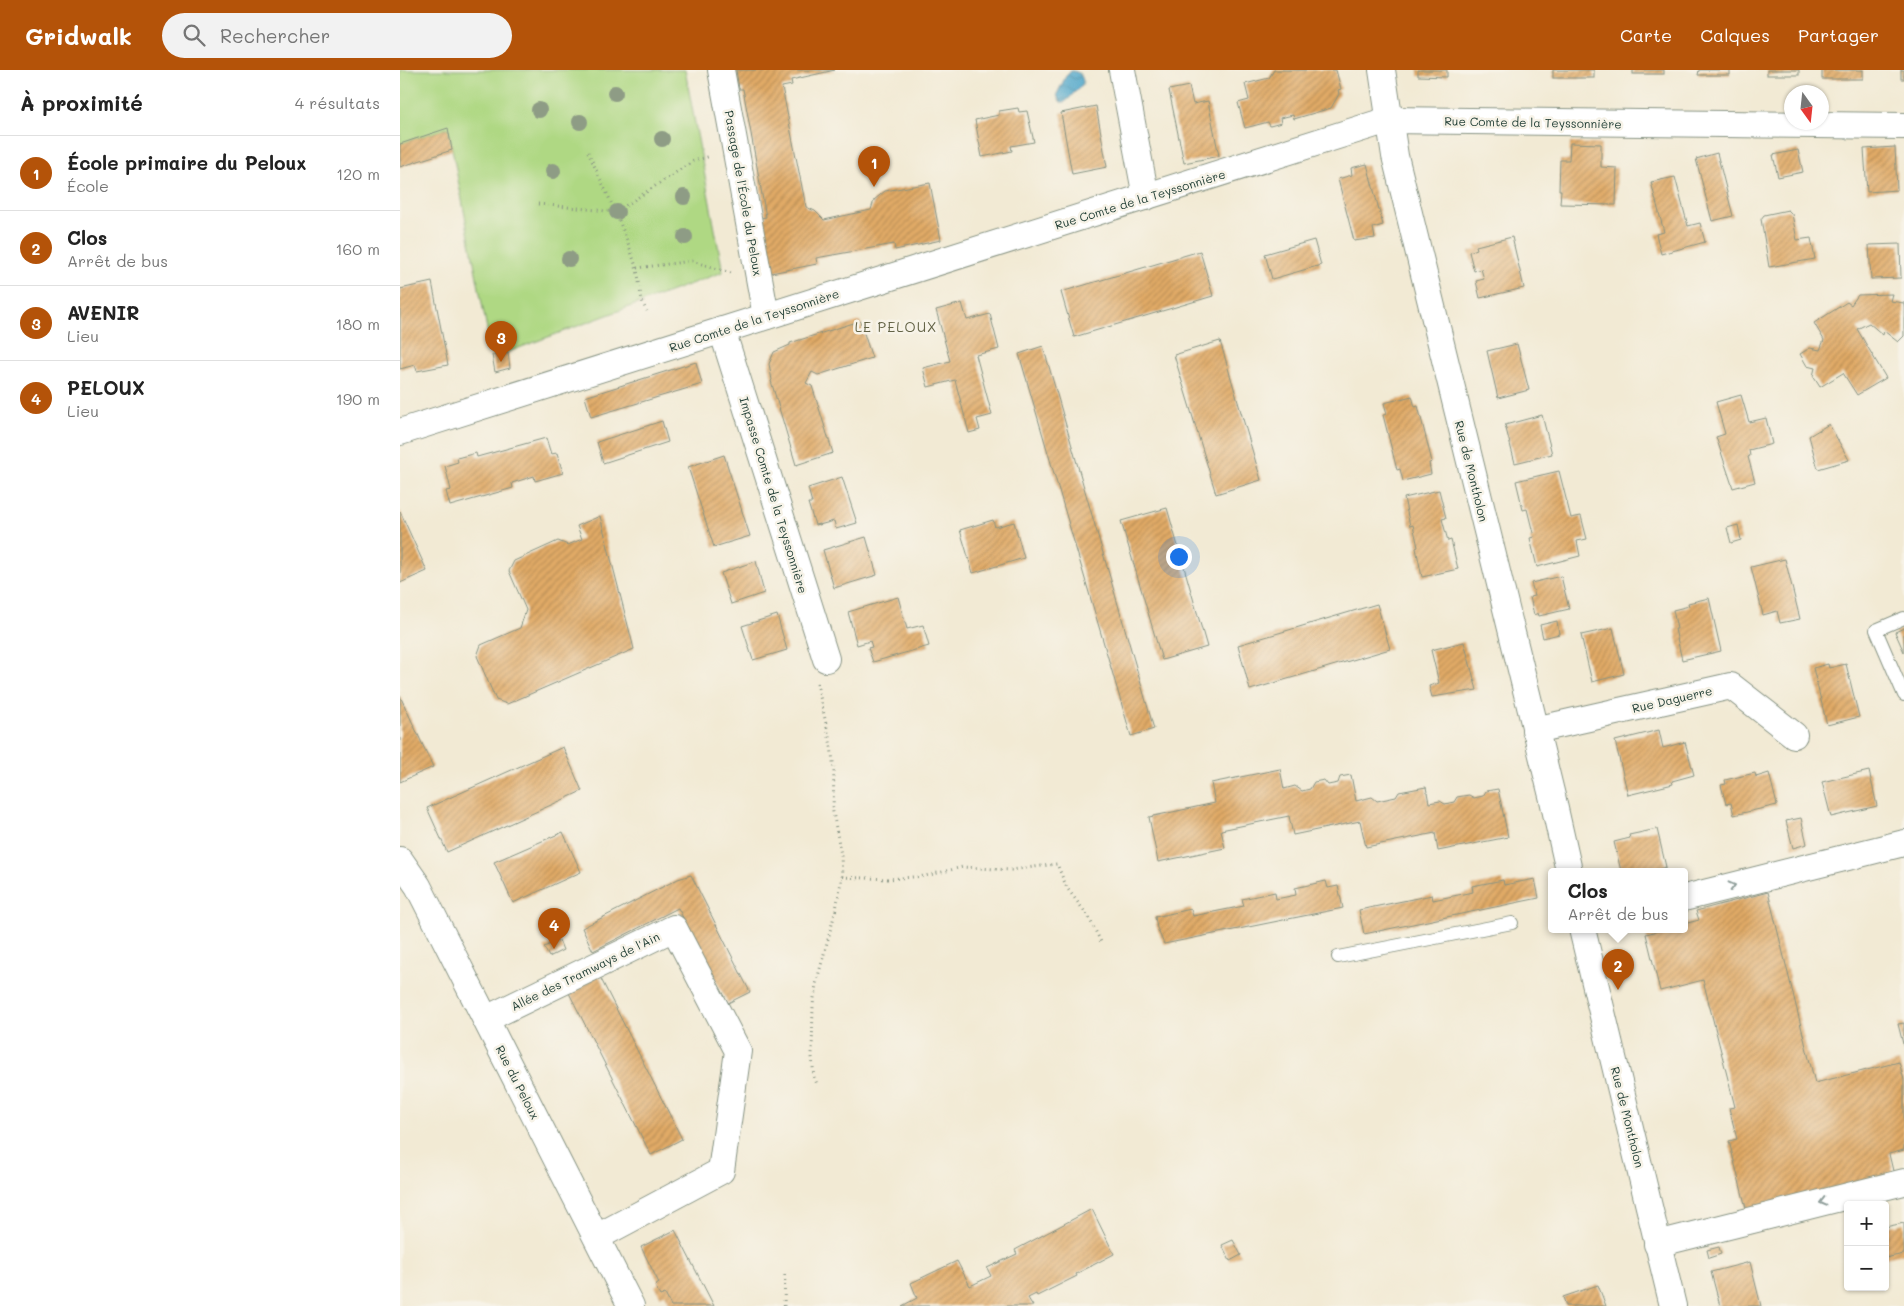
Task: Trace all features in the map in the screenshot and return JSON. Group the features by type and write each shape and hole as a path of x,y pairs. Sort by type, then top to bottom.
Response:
{"street":[{"name":"Passage de l'École du Peloux","path":"721,70 766,316"},
{"path":"1122,70 1146,197"},
{"name":"Rue de Montholon","path":"1382,70 1388,120 1397,166 1568,868"},
{"name":"Rue Comte de la Teyssonnière","path":"400,432 1388,120 1904,126"},
{"name":"Impasse Comte de la Teyssonnière","path":"722,330 824,653"},
{"name":"Rue Daguerre","path":"1535,730 1731,686 1794,736"},
{"path":"1688,897 1904,844"},
{"name":"Rue du Peloux","path":"400,860 418,886 631,1306"},
{"name":"Allée des Tramways de l'Ain","path":"486,1019 674,928 738,1050 721,1171 596,1237"},
{"name":"Rue de Montholon","path":"1583,933 1672,1306"},
{"path":"1657,1244 1904,1182"}],"lane":[{"path":"1904,618 1876,630 1904,695"},
{"path":"1338,957 1512,923"}],"path":[{"path":"538,204 616,212 693,161 736,150"},
{"path":"588,152 616,212 637,268 641,303 646,311"},
{"path":"637,268 692,261 760,281"},
{"path":"818,1084 814,1078 812,1057 813,1005 816,984 842,877 841,855 833,812 834,770 832,746 811,660 824,653"},
{"path":"842,877 888,879 925,876 963,867 1011,870 1057,864 1067,888 1088,916 1101,942"},
{"path":"784,1306 785,1272"}],"green space":[{"path":"400,70 685,70 723,272 508,352 492,355 448,128 400,144"}],"water":[{"path":"1071,71 1080,74 1083,83 1065,102 1061,102 1057,94 1066,76"}],"building":[{"path":"736,70 835,70 791,80 792,85 782,87 806,207 815,211 824,220 871,210 874,200 885,191 930,183 941,240 895,250 894,244 816,258 817,264 771,273 761,218 766,217 743,89 739,89"},
{"path":"1274,70 1336,70 1341,89 1338,90 1339,94 1331,108 1294,119 1293,115 1280,118 1281,123 1270,126 1268,122 1245,128 1238,103 1249,100 1245,84 1269,78"},
{"path":"1418,70 1447,70 1447,77 1418,76"},
{"path":"1553,70 1594,70 1594,78 1553,78"},
{"path":"1633,70 1664,70 1664,74 1633,74"},
{"path":"1699,70 1730,70 1730,75 1698,75"},
{"path":"1767,70 1799,70 1799,75 1767,75"},
{"path":"1822,70 1863,70 1863,79 1822,79"},
{"path":"1901,70 1904,70 1904,79 1901,79"},
{"path":"1189,86 1193,104 1208,101 1219,156 1184,163 1169,90"},
{"path":"1096,106 1107,167 1072,174 1061,113"},
{"path":"1018,108 1019,112 1027,111 1034,142 1011,146 1012,151 982,157 975,120 999,115 999,111"},
{"path":"448,128 452,150 400,167 400,144"},
{"path":"1570,143 1601,144 1601,167 1617,168 1616,205 1560,204 1560,160 1569,160"},
{"path":"1895,147 1897,190 1867,192 1864,149"},
{"path":"1798,150 1803,172 1778,177 1773,155"},
{"path":"1717,153 1733,216 1712,221 1696,159"},
{"path":"1367,164 1383,225 1373,228 1375,238 1354,241 1338,179 1352,175 1351,168"},
{"path":"1675,177 1688,226 1700,223 1705,242 1661,254 1656,234 1664,232 1651,182"},
{"path":"1788,210 1792,214 1797,240 1811,238 1815,259 1769,267 1761,219 1764,215"},
{"path":"1512,237 1524,288 1480,298 1476,281 1484,279 1481,269 1474,271 1469,252 1477,249 1476,246"},
{"path":"1314,240 1321,265 1272,279 1265,254"},
{"path":"1900,244 1901,278 1871,279 1869,245"},
{"path":"1200,251 1213,296 1074,337 1061,292"},
{"path":"432,282 448,365 417,371 415,365 400,369 400,289"},
{"path":"1892,294 1890,301 1904,303 1904,336 1898,342 1884,331 1883,335 1869,323 1857,329 1886,378 1857,395 1843,373 1820,387 1813,376 1815,368 1807,366 1800,354 1810,348 1820,350 1824,340 1814,323 1847,302 1851,305 1858,295"},
{"path":"962,303 967,320 990,314 999,349 976,355 992,415 977,419 980,430 969,433 955,380 928,387 923,368 950,361 936,310"},
{"path":"860,321 872,358 818,375 812,372 806,383 812,386 833,453 796,465 771,381 769,364 774,352 790,345 790,343"},
{"path":"1220,341 1261,480 1216,494 1174,355"},
{"path":"1517,344 1529,390 1498,398 1487,351"},
{"path":"1043,346 1154,729 1131,736 1019,354"},
{"path":"508,352 510,368 495,372 492,355"},
{"path":"696,362 702,384 591,417 585,397"},
{"path":"1741,395 1749,422 1766,418 1772,444 1749,450 1750,456 1748,457 1755,482 1733,488 1716,437 1725,434 1716,402"},
{"path":"1412,396 1415,407 1418,406 1432,462 1429,463 1431,474 1403,481 1400,469 1397,470 1383,415 1387,414 1384,403"},
{"path":"1542,415 1552,454 1515,463 1505,425"},
{"path":"662,421 668,442 603,463 597,442"},
{"path":"1829,424 1849,460 1818,469 1809,436"},
{"path":"546,438 551,454 557,453 563,473 535,481 534,476 512,483 513,488 450,506 446,491 451,490 445,466 458,462 457,458 476,453 477,457"},
{"path":"724,455 750,536 714,547 688,467"},
{"path":"1559,471 1571,518 1581,516 1587,539 1577,541 1580,556 1537,567 1530,538 1534,537 1527,509 1523,510 1516,481"},
{"path":"842,477 857,523 836,529 834,521 815,525 808,503 812,503 808,488"},
{"path":"1439,490 1446,518 1442,519 1448,541 1451,540 1458,569 1422,577 1413,525 1410,526 1404,498"},
{"path":"1167,508 1207,647 1162,660 1121,521"},
{"path":"400,511 427,571 400,583"},
{"path":"600,516 634,649 507,704 496,700 477,656 481,645 520,628 526,610 509,571 514,561 558,541 568,545 582,539 577,526"},
{"path":"993,520 995,527 1014,522 1024,558 973,573 960,530"},
{"path":"1738,525 1741,540 1731,543 1727,528"},
{"path":"866,537 877,575 834,588 823,550"},
{"path":"1785,559 1800,619 1780,623 1777,611 1763,615 1751,567"},
{"path":"756,561 764,593 731,604 721,573"},
{"path":"1561,576 1569,609 1539,616 1538,613 1534,615 1530,597 1535,596 1531,583"},
{"path":"898,597 907,629 923,625 929,646 873,662 868,648 872,647 870,641 857,645 848,612"},
{"path":"1709,598 1721,651 1682,660 1673,610 1689,606 1688,603"},
{"path":"1377,604 1390,649 1250,690 1238,645"},
{"path":"777,615 787,650 753,660 742,626"},
{"path":"1557,621 1559,634 1543,638 1540,625"},
{"path":"1613,628 1624,674 1592,682 1581,635"},
{"path":"1904,628 1904,652 1895,632"},
{"path":"1464,642 1477,690 1432,697 1429,686 1439,683 1431,650"},
{"path":"1828,664 1829,668 1846,664 1859,717 1827,725 1813,668"},
{"path":"400,696 433,767 400,782"},
{"path":"1659,730 1663,748 1685,742 1694,775 1672,781 1673,784 1628,795 1615,741"},
{"path":"563,747 582,791 447,852 427,808"},
{"path":"1280,769 1284,789 1295,786 1302,791 1310,789 1314,782 1324,780 1328,785 1338,783 1340,777 1351,775 1356,801 1372,797 1377,801 1396,797 1399,792 1426,787 1429,803 1440,801 1445,804 1454,802 1457,797 1469,795 1474,798 1483,796 1486,791 1498,789 1508,837 1438,851 1435,833 1366,847 1360,821 1293,835 1289,816 1221,830 1225,848 1158,862 1149,817 1215,803 1211,783"},
{"path":"1869,771 1877,806 1831,817 1822,782"},
{"path":"1755,773 1756,777 1769,773 1777,805 1734,815 1731,803 1726,804 1721,785 1726,784 1725,780"},
{"path":"1801,818 1807,844 1793,848 1786,821"},
{"path":"1657,829 1666,867 1620,868 1614,842 1630,838 1629,835"},
{"path":"563,832 581,872 513,903 494,862"},
{"path":"691,875 750,992 728,1003 678,908 593,951 582,928 678,879"},
{"path":"1535,879 1539,898 1364,934 1359,910 1432,895 1433,900 1473,892 1472,886 1503,880 1504,885"},
{"path":"1326,881 1328,888 1338,886 1343,908 1164,944 1157,928 1155,917 1191,909 1193,916 1244,906 1242,899 1275,892 1276,899 1296,895 1295,888"},
{"path":"1768,892 1815,1083 1899,1062 1904,1080 1904,1150 1889,1154 1894,1175 1747,1212 1729,1141 1737,1139 1729,1108 1735,1107 1703,980 1660,991 1646,934 1688,933 1688,923 1699,920 1696,911"},
{"path":"559,940 563,950 549,957 544,947"},
{"path":"598,973 682,1139 651,1155 567,989"},
{"path":"1904,1023 1904,1044 1903,1044 1898,1024"},
{"path":"1092,1209 1114,1254 1076,1274 1077,1276 1037,1296 1036,1294 1028,1298 1033,1306 902,1306 917,1298 911,1283 957,1261 970,1286 991,1276 987,1268 1017,1254 1015,1250"},
{"path":"1904,1223 1904,1254 1889,1257 1889,1226"},
{"path":"675,1230 714,1306 671,1306 665,1294 660,1296 655,1286 659,1283 641,1247"},
{"path":"1233,1240 1241,1255 1230,1261 1222,1245"},
{"path":"1719,1247 1721,1254 1709,1258 1707,1250"},
{"path":"1750,1262 1761,1306 1720,1306 1711,1272"},
{"path":"1598,1285 1606,1306 1566,1306 1563,1297"}],"place":[{"name":"École primaire du Peloux","path":"874,187"},
{"name":"AVENIR","path":"501,362"},
{"name":"PELOUX","path":"554,949"},
{"name":"Clos","path":"1618,990"}],"district":[{"name":"LE PELOUX","path":"896,326"}]}
